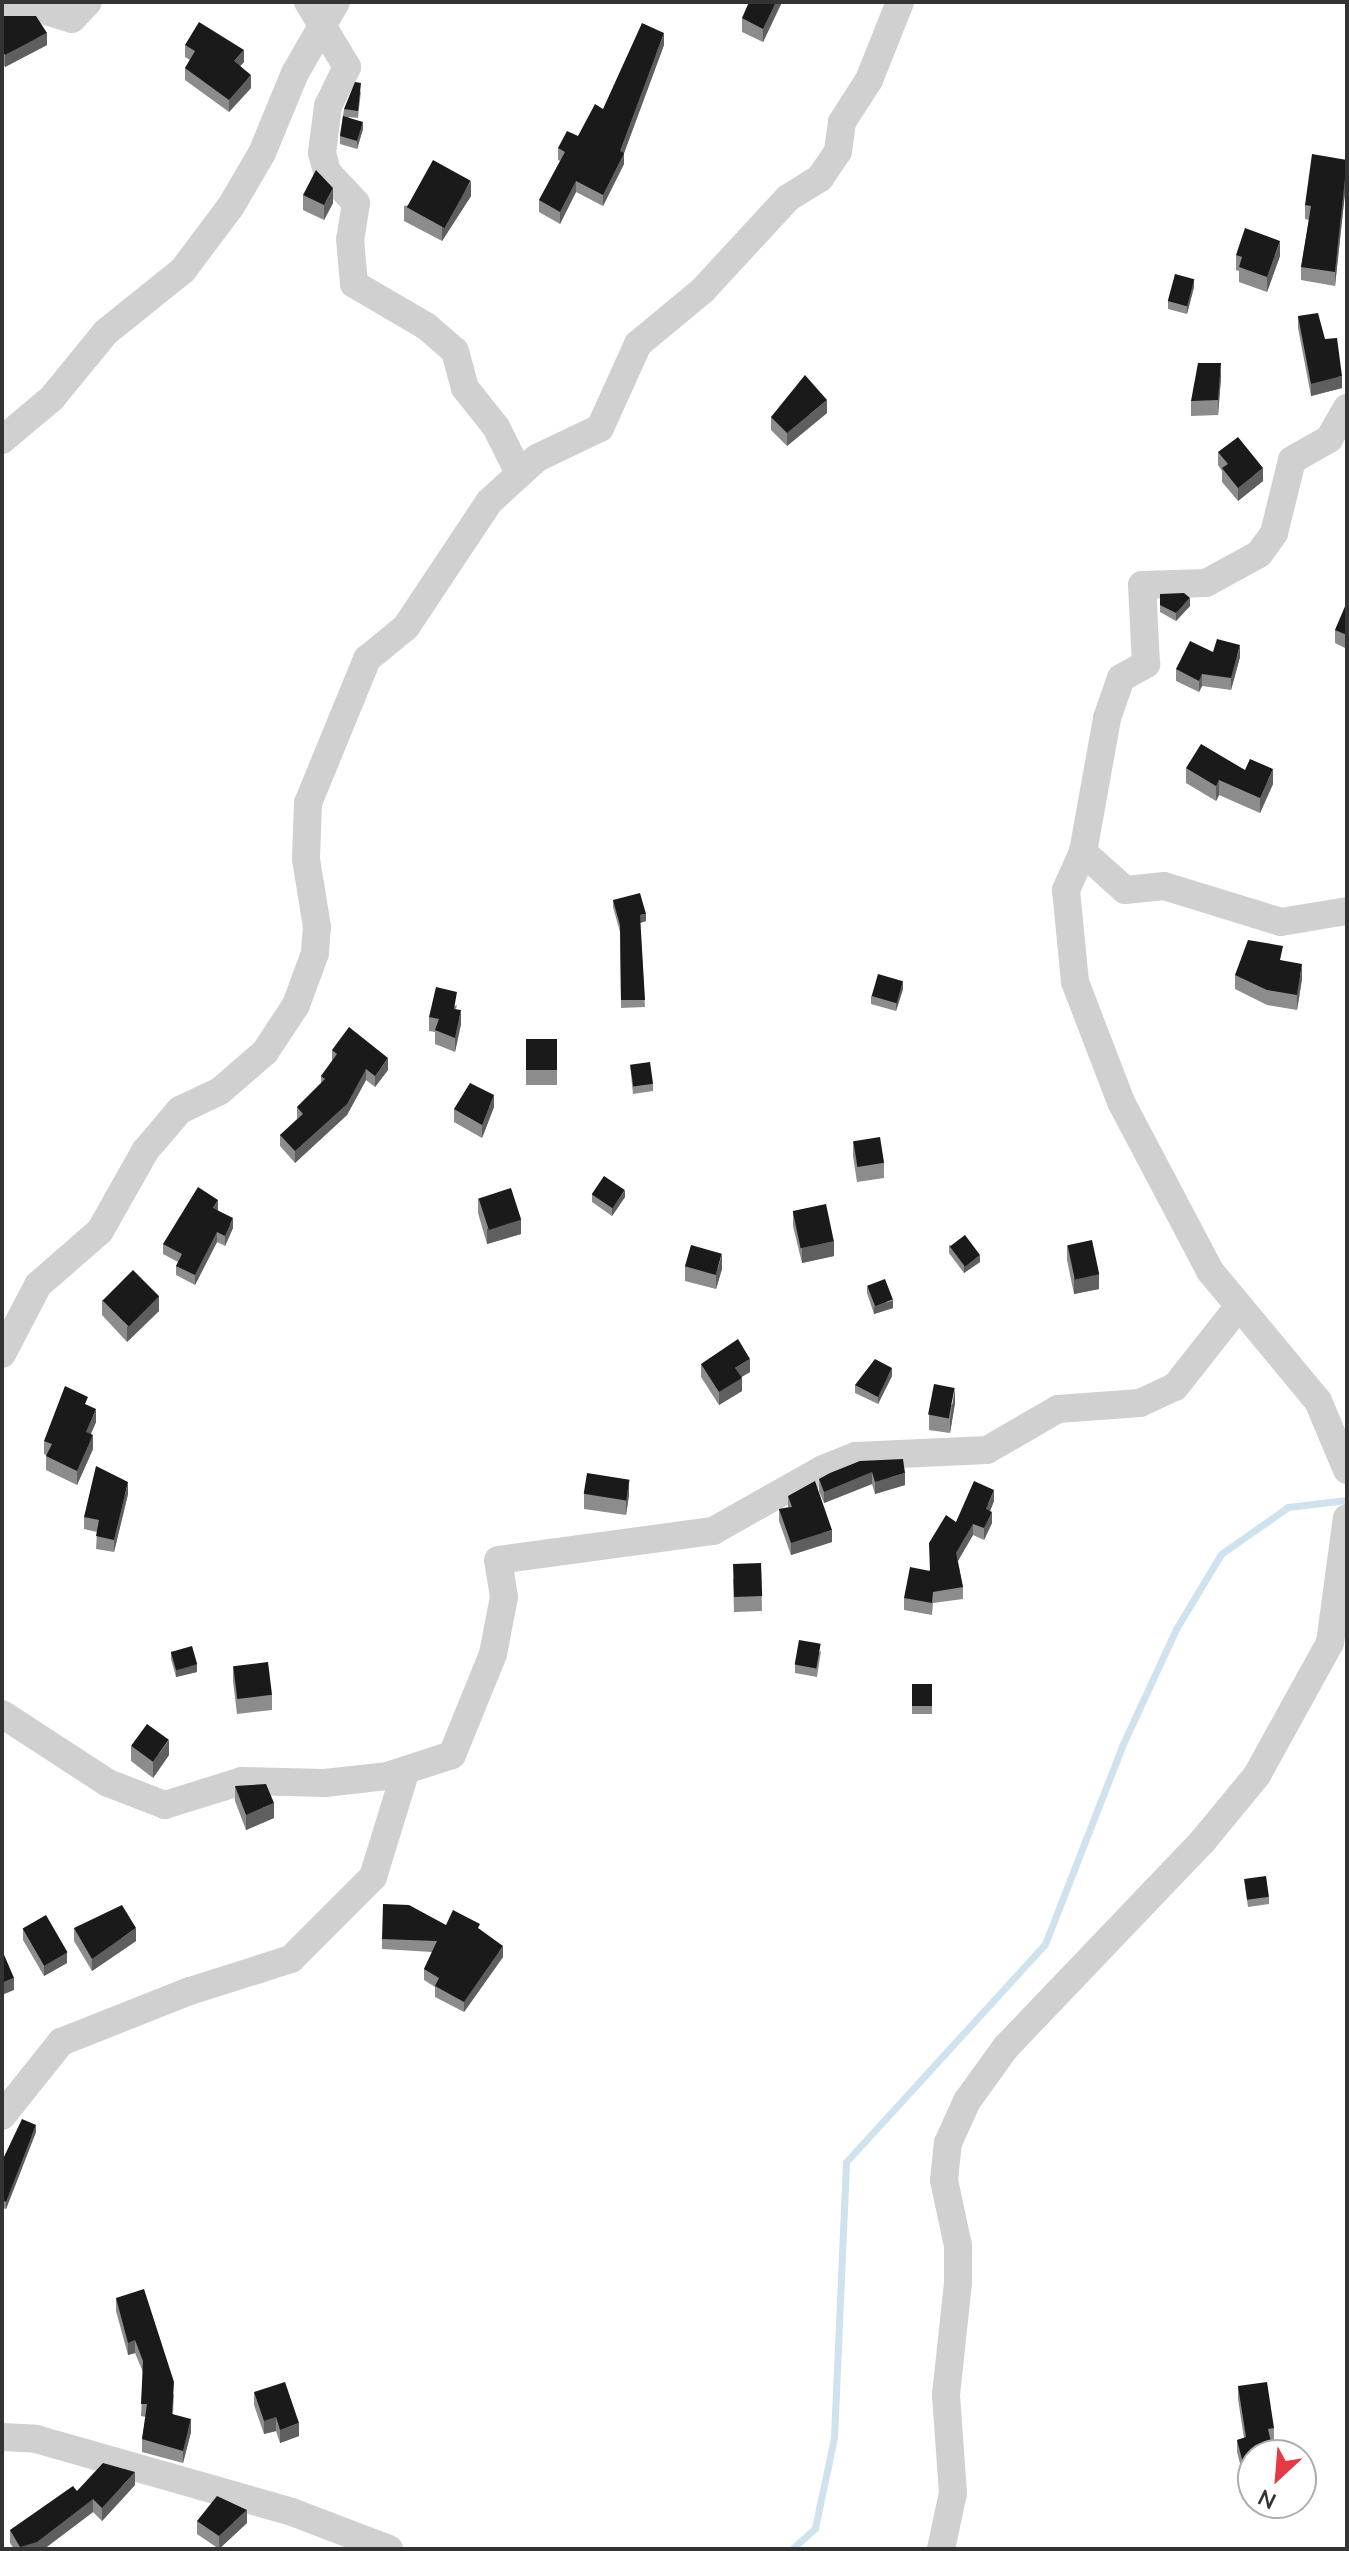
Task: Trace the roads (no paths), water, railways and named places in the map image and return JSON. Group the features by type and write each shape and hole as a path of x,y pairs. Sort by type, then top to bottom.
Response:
{"street":[{"path":"2,11 43,10 72,19 88,2"},
{"path":"2,1354 38,1285 94,1238 145,1151 180,1110 220,1091 277,1037 315,953 317,909 306,859 308,803 353,685 367,659 406,627 478,516 519,473 537,458 600,428 638,344 703,290 788,198 820,178 838,151 842,122 869,80 900,2"},
{"path":"323,9 347,67 328,106 322,153 327,172 356,203 350,239 354,284 426,326 455,351 465,388 496,427 519,473"},
{"path":"2,440 52,398 106,332 183,270 255,166 323,9"},
{"path":"1347,408 1339,413 1329,439 1292,460 1274,533 1259,554 1206,583 1142,585 1146,664 1121,678 1107,718 1083,852 1066,901 1075,982 1090,1027 1181,1222 1239,1306 1318,1401 1347,1470"},
{"path":"1083,852 1125,890 1164,886 1281,922 1347,911"},
{"path":"2,1714 108,1783 165,1805 242,1781 325,1783 406,1770 452,1755 477,1700 504,1597 498,1560 713,1531 823,1469 856,1456 987,1450 1058,1409 1140,1403 1175,1387 1210,1350 1239,1306"},
{"path":"941,2549 953,2493 946,2395 958,2283 958,2246 944,2180 948,2143 967,2101 1006,2047 1202,1842 1257,1775 1330,1643 1344,1571 1347,1518"},
{"path":"2,2116 61,2042 190,1991 291,1959 373,1877 406,1770"},
{"path":"2,2437 36,2439 292,2512 389,2549"}],"waterway":[{"path":"792,2549 815,2528 834,2438 846,2162 1045,1944 1122,1746 1176,1629 1221,1554 1288,1507 1347,1500"}]}
